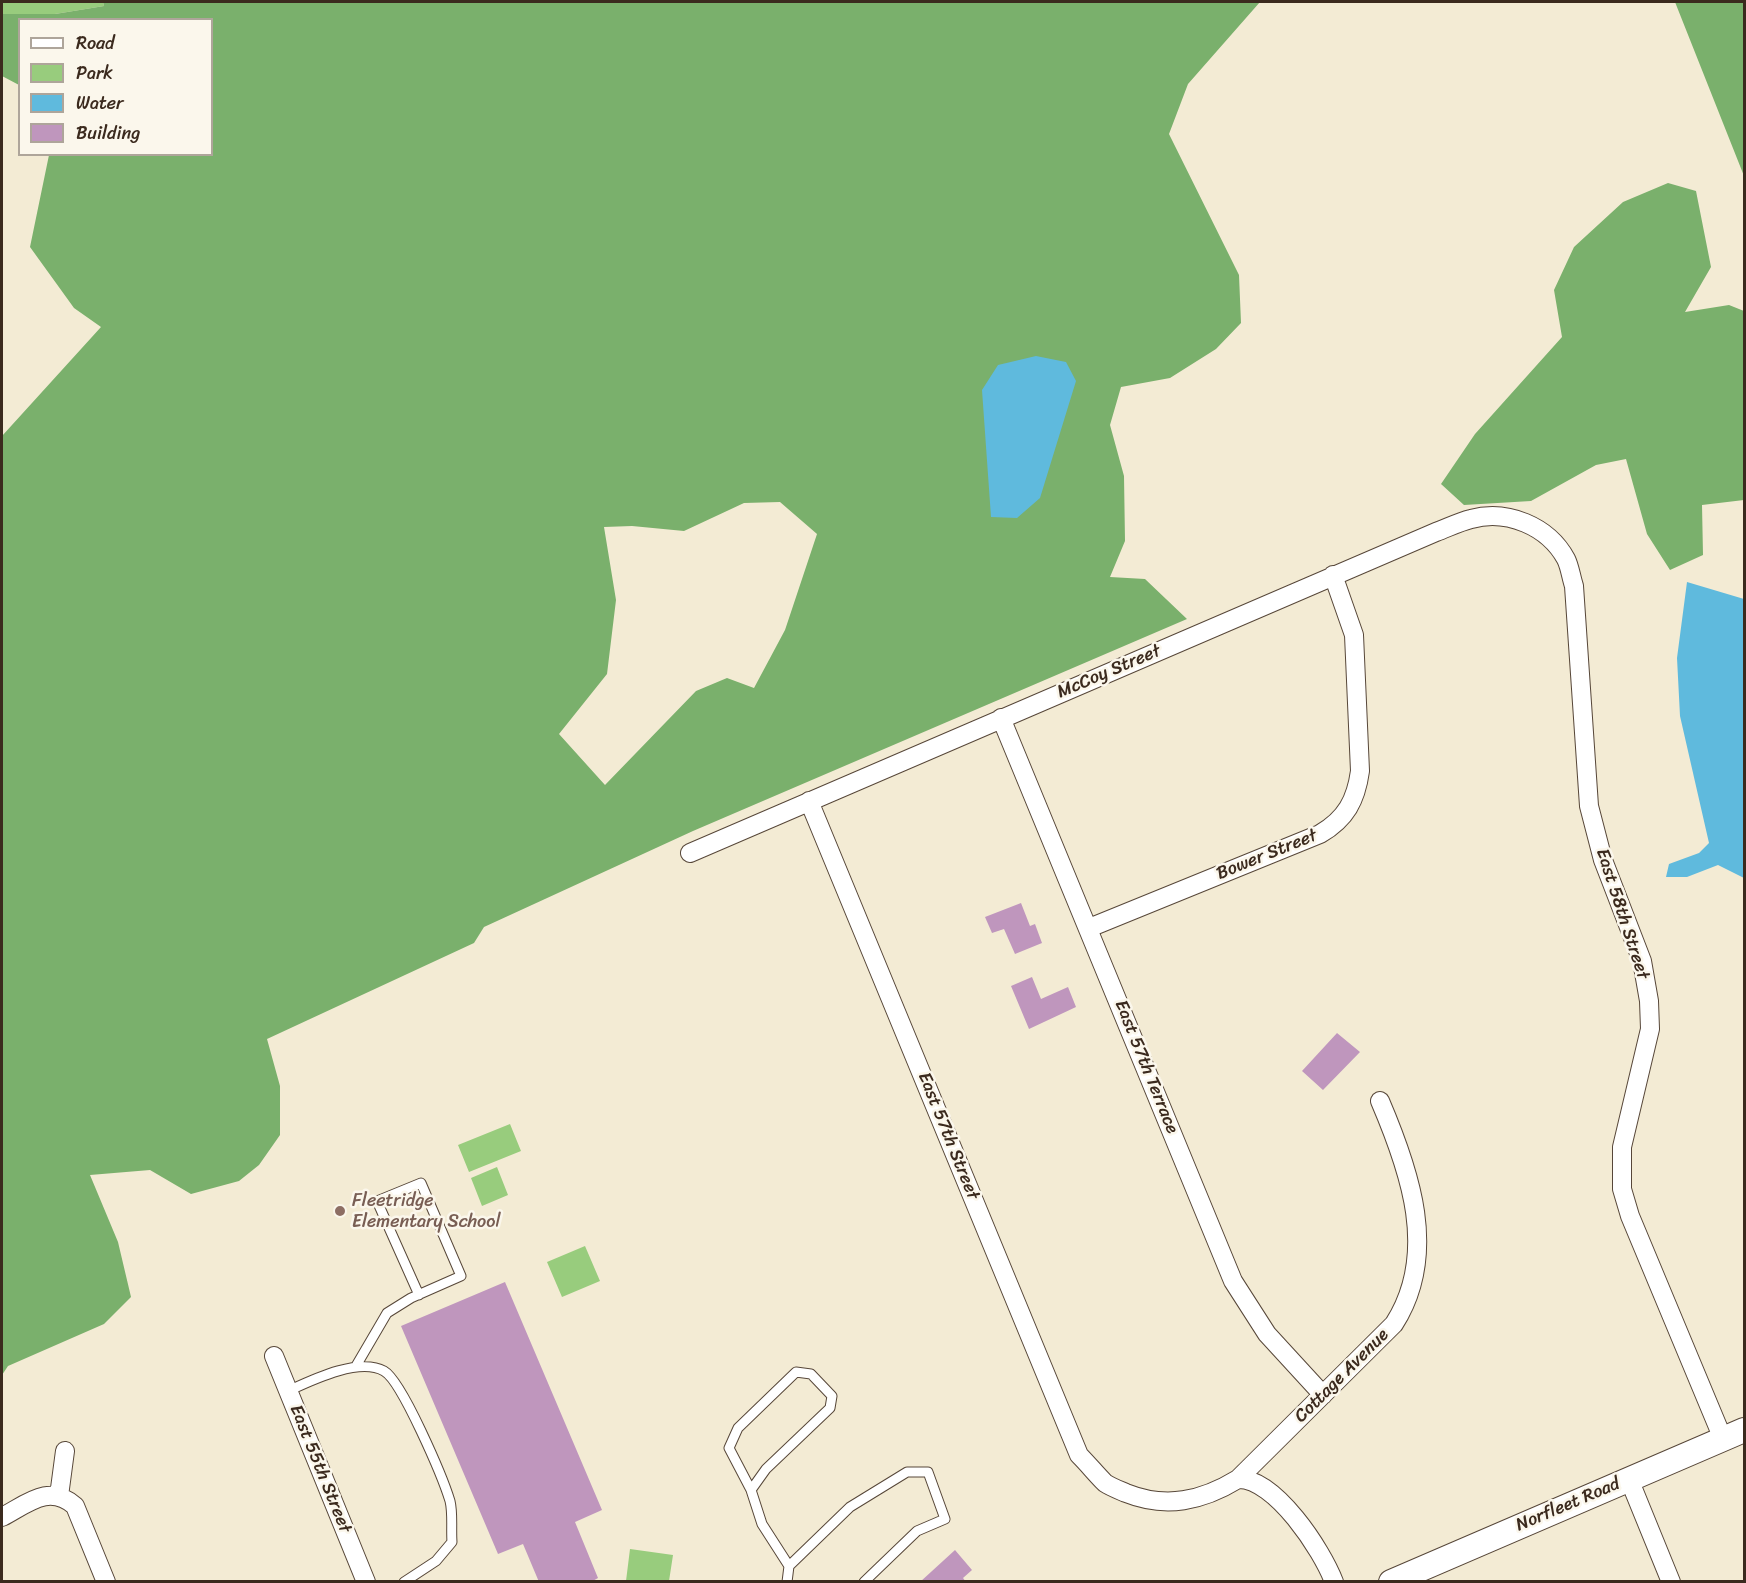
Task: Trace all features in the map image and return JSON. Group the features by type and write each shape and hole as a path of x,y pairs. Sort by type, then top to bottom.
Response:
{"street":[{"name":"McCoy Street","path":"690,853 1334,575 1471,519 1491,516 1518,519 1533,526"},
{"name":"East 58th Street","path":"1533,526 1556,544 1567,561 1574,586 1589,806 1603,860 1642,960 1649,1001 1650,1029 1622,1147 1622,1189 1630,1216 1734,1434"},
{"name":"Bower Street","path":"1089,928 1320,834 1333,827 1347,812 1357,793 1360,771 1354,635 1334,575"},
{"name":"East 57th Terrace","path":"1001,718 1233,1281 1267,1334 1323,1395"},
{"name":"East 57th Street","path":"809,801 1079,1455 1091,1468"},
{"name":"Cottage Avenue","path":"1091,1468 1107,1484 1144,1500 1173,1503 1217,1492 1238,1479 1394,1324 1407,1305 1416,1276 1418,1244 1411,1191 1399,1146 1380,1101"},
{"name":"East 55th Street","path":"274,1356 366,1581"},
{"name":"Norfleet Road","path":"1391,1581 1734,1434"},
{"path":"59,1496 64,1451"},
{"path":"1238,1479 1249,1479 1261,1487 1299,1520 1327,1562 1334,1581"},
{"path":"1629,1479 1671,1581"},
{"path":"2,1517 45,1494 65,1497 75,1506 106,1581"}],"lane":[{"path":"356,1366 387,1313 419,1294 461,1276 422,1183 377,1201 419,1294"},
{"path":"288,1391 328,1373 356,1366 384,1370 402,1389 450,1502 452,1542 436,1561 404,1581"},
{"path":"751,1491 766,1469 830,1408 832,1396 811,1374 796,1372 738,1428 729,1448 751,1491 762,1524 789,1566"},
{"path":"787,1581 789,1566 850,1507 907,1472 928,1472 945,1519 917,1531 864,1581"}],"green space":[{"path":"2,2 103,2 104,6 55,14 2,14"},
{"path":"103,2 1260,2 1188,84 1169,134 1239,275 1241,323 1216,349 1170,378 1121,387 1110,425 1124,476 1125,541 1110,577 1145,579 1187,619 693,831 484,927 474,943 267,1039 280,1086 280,1135 259,1165 239,1181 191,1194 150,1170 90,1175 118,1242 131,1297 104,1324 8,1366 2,1375 2,436 101,327 74,308 30,247 49,156 213,156 213,18 18,18 18,84 2,76 2,14 55,14 104,6","holes":["780,502 817,534 785,630 754,688 727,678 696,691 605,785 559,734 607,674 616,600 604,527 632,526 684,531 744,503"]},
{"path":"1675,2 1744,2 1744,176"},
{"path":"1668,183 1696,191 1711,267 1685,312 1729,305 1744,311 1744,500 1702,505 1703,555 1670,570 1647,534 1626,459 1596,465 1531,501 1464,505 1441,484 1475,434 1562,337 1554,290 1574,247 1623,202"},
{"path":"510,1124 521,1151 469,1172 458,1145"},
{"path":"497,1167 508,1195 482,1206 471,1178"},
{"path":"585,1246 600,1281 562,1297 547,1262"},
{"path":"630,1549 673,1555 669,1581 626,1581"}],"water":[{"path":"1036,356 1066,362 1076,381 1040,498 1017,518 991,517 982,390 998,365"},
{"path":"1687,582 1744,599 1744,878 1718,865 1687,877 1666,877 1669,864 1699,853 1709,843 1680,716 1677,658"}],"building":[{"path":"1021,903 1030,926 1035,924 1042,943 1015,954 1004,929 992,933 985,917"},
{"path":"1032,977 1041,999 1068,987 1076,1007 1029,1029 1011,986"},
{"path":"1337,1033 1360,1052 1323,1090 1302,1071"},
{"path":"505,1282 602,1510 575,1522 598,1578 591,1582 539,1582 523,1544 498,1554 401,1326"},
{"path":"955,1550 972,1570 963,1578 966,1582 920,1582"}],"place":[{"name":"Fleetridge Elementary School","path":"340,1211"}]}
